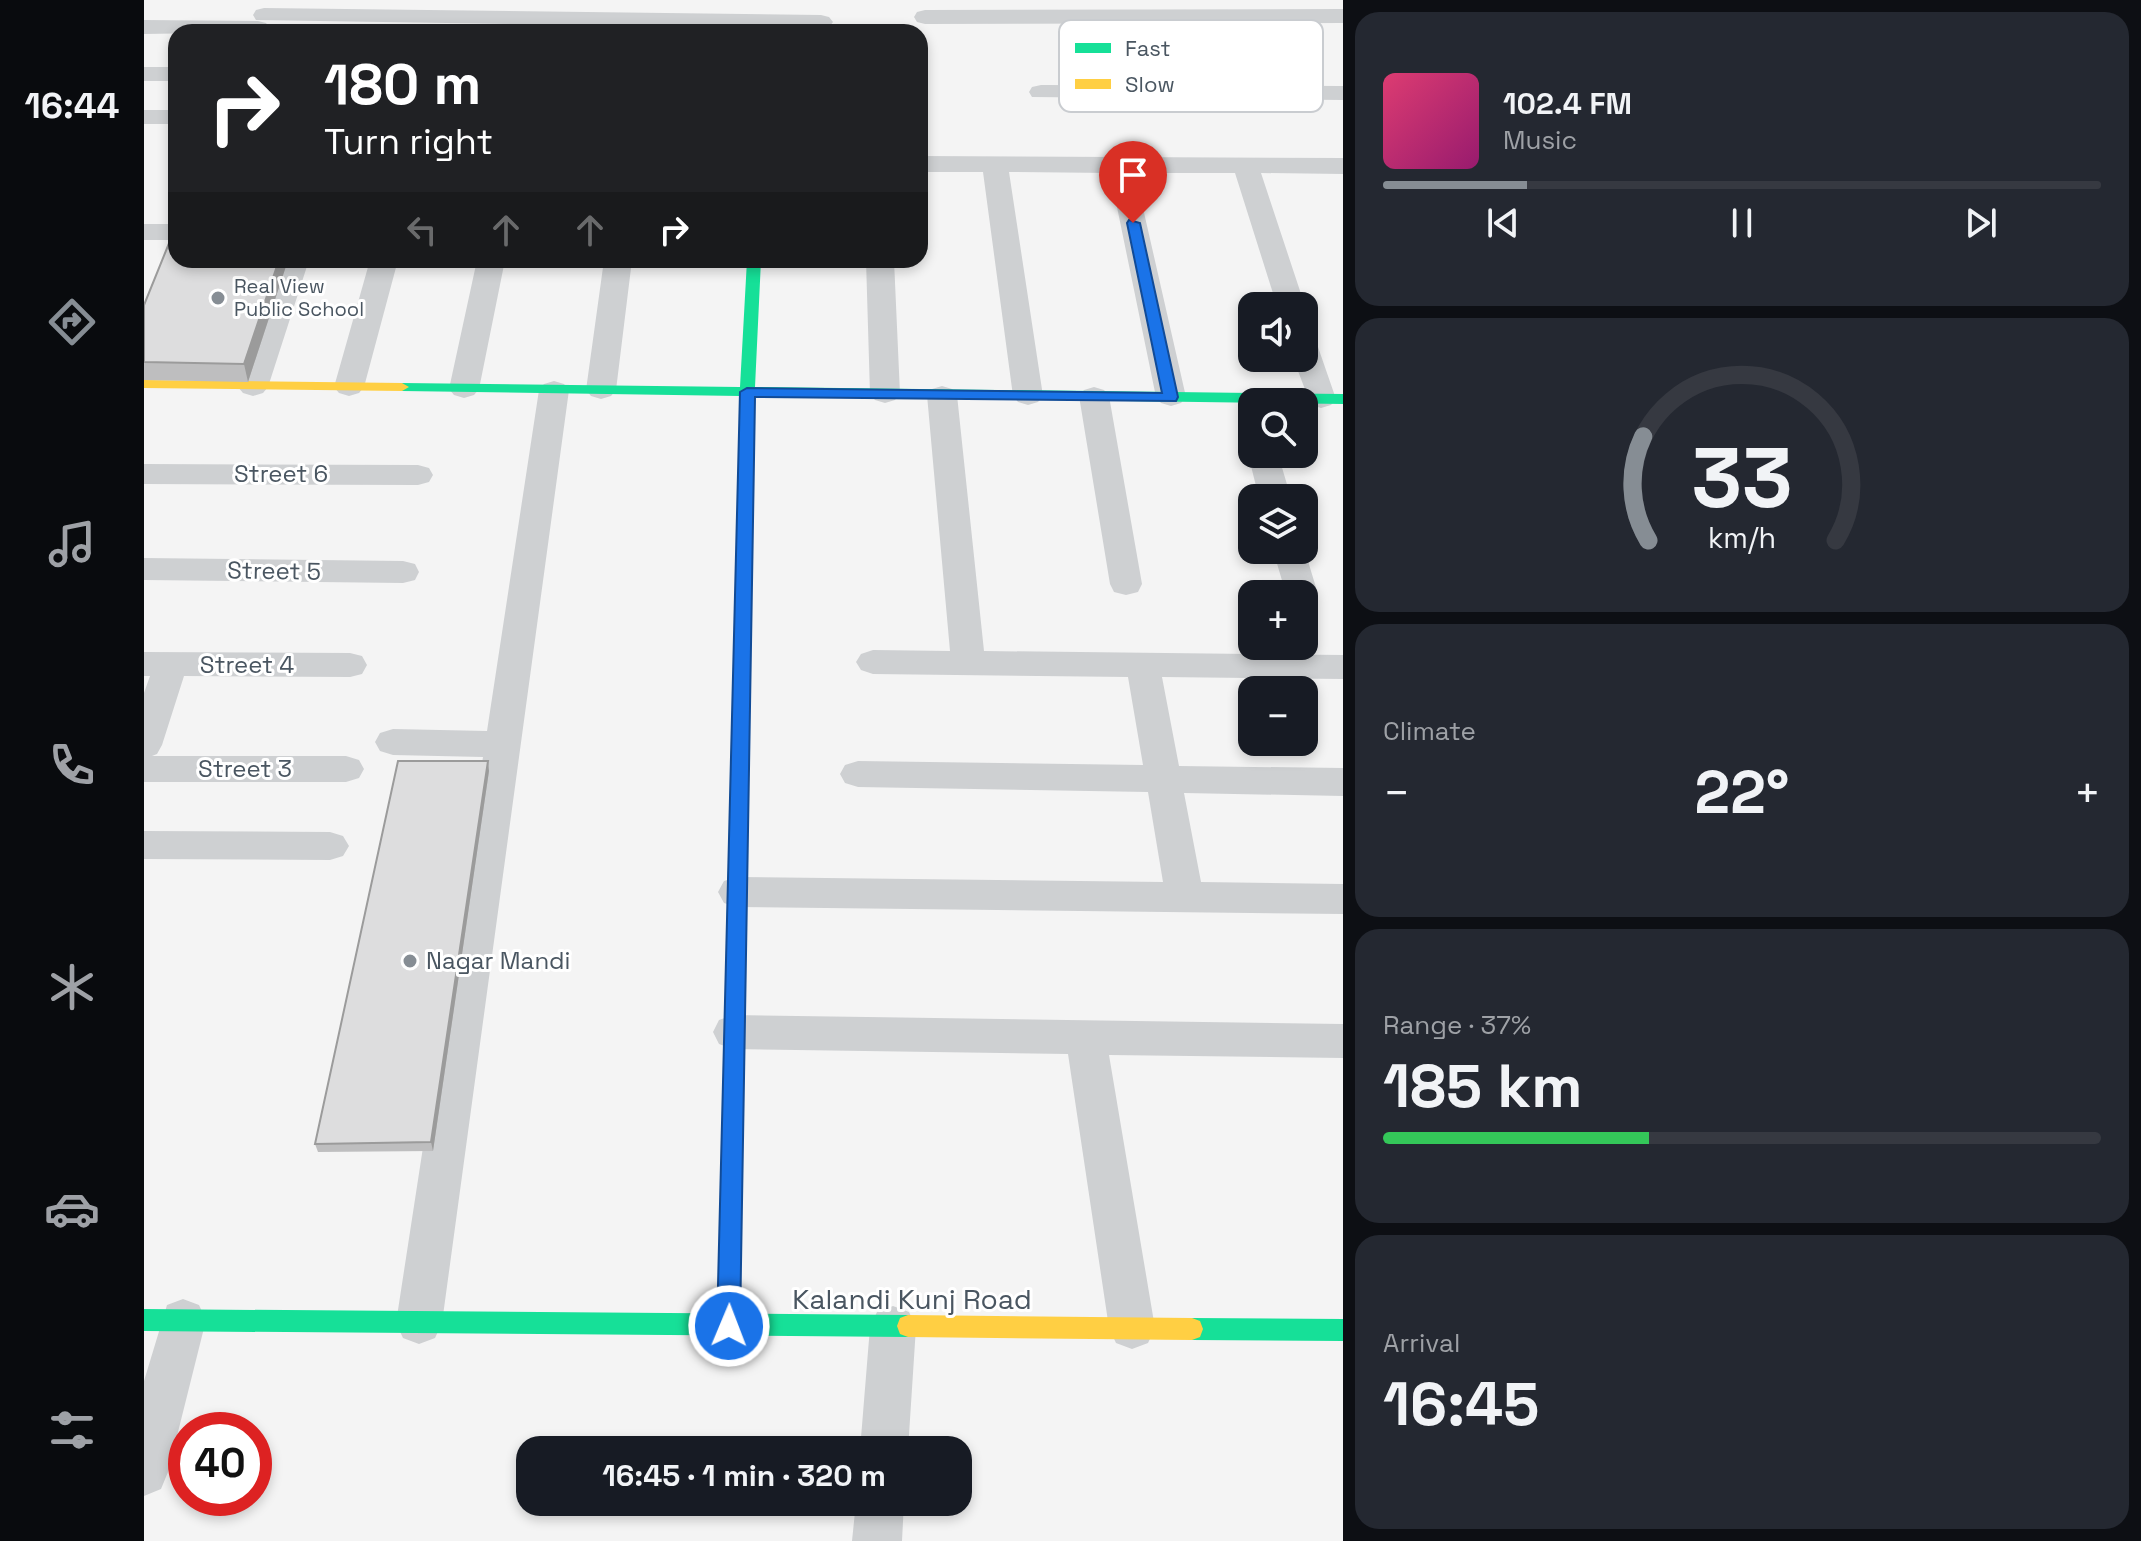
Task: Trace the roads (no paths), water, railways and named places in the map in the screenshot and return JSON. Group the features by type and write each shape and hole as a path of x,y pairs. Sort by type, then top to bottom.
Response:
{"street":[{"path":"188,24 376,16 821,22"},
{"path":"925,17 1343,16"},
{"path":"144,27 168,25"},
{"path":"144,74 168,74"},
{"path":"1041,92 1059,92"},
{"path":"1323,93 1343,93"},
{"path":"144,117 168,117"},
{"path":"928,164 1343,166"},
{"path":"995,164 1028,396"},
{"path":"1121,165 1171,397"},
{"path":"1246,166 1286,292"},
{"path":"144,232 168,232"},
{"path":"165,260 168,252"},
{"path":"253,387 292,268"},
{"path":"349,387 382,268"},
{"path":"464,389 489,268"},
{"path":"601,390 617,268"},
{"path":"729,1326 747,392 754,268"},
{"path":"880,268 885,394"},
{"path":"1317,372 1332,399"},
{"path":"144,384 1171,397 1238,405"},
{"path":"419,1323 554,390"},
{"path":"942,395 968,663"},
{"path":"1094,396 1126,584"},
{"name":"Street 6","path":"144,474 418,475"},
{"name":"Street 5","path":"144,569 403,572"},
{"path":"873,662 1343,667"},
{"path":"144,745 158,664"},
{"name":"Street 4","path":"158,664 350,665"},
{"path":"1143,665 1185,897"},
{"path":"393,742 504,744"},
{"name":"Street 3","path":"144,769 346,769"},
{"path":"858,774 1343,782"},
{"path":"144,845 330,846"},
{"path":"737,892 1343,899"},
{"path":"733,1032 1343,1041"},
{"path":"1086,1036 1132,1328"},
{"path":"144,1472 163,1320"},
{"name":"Kalandi Kunj Road","path":"163,1320 1343,1330"},
{"path":"885,1436 893,1327"},
{"path":"877,1541 879,1516"}],"place":[{"name":"Real View Public School","path":"218,298"},
{"name":"Nagar Mandi","path":"410,961"}]}
